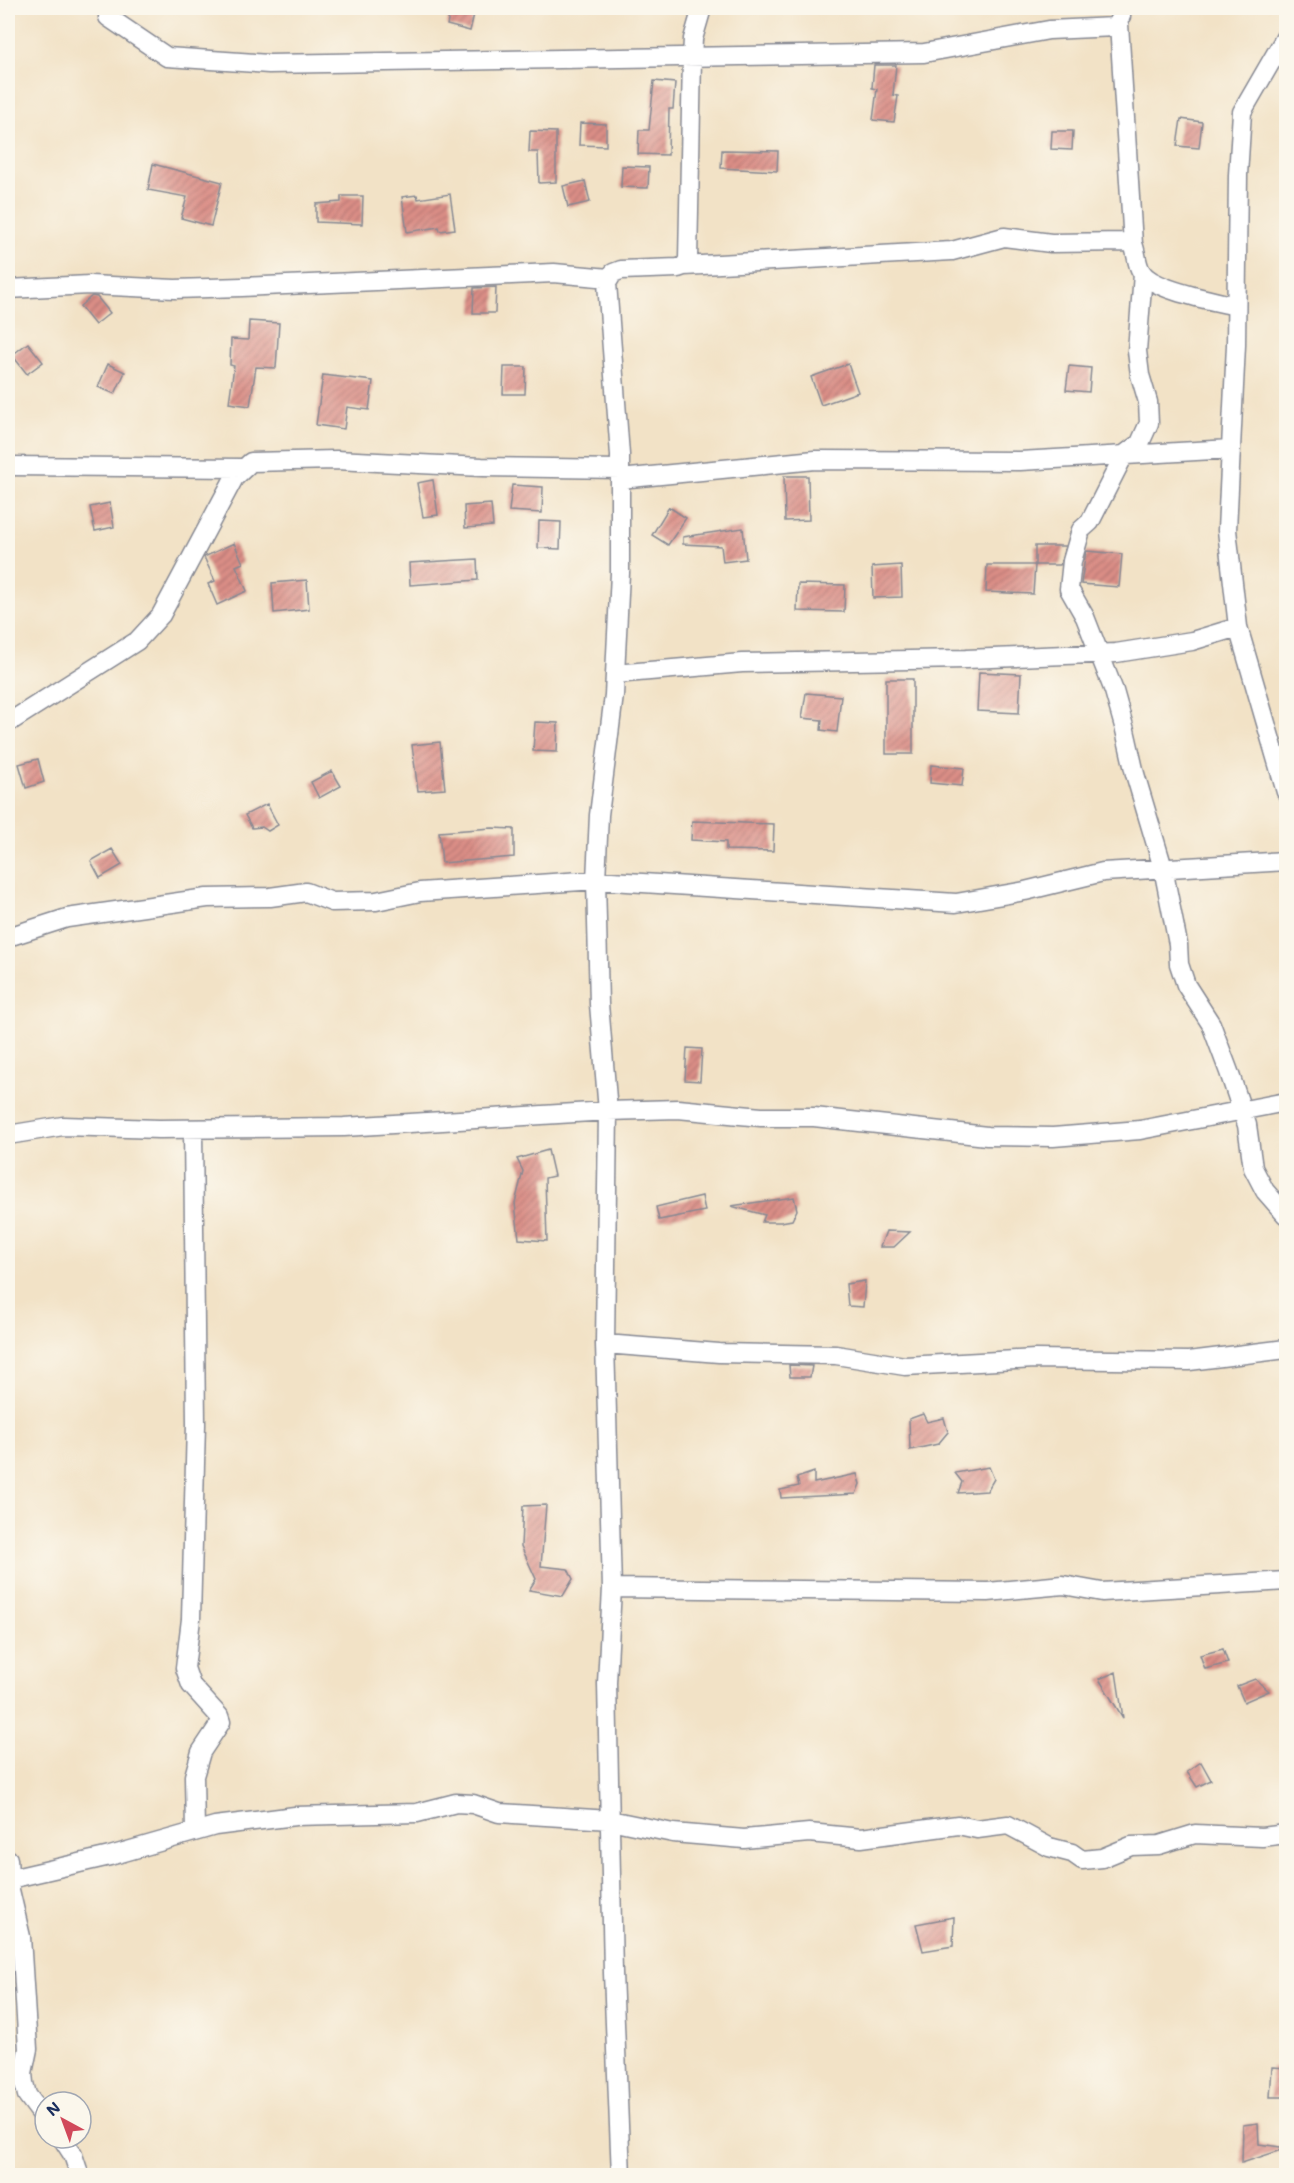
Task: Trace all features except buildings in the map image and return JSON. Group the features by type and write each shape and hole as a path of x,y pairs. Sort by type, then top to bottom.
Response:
{"street":[{"path":"684,266 690,252 693,39 702,8"},
{"path":"108,17 157,52 178,60 269,64 931,53 1049,30 1115,27 1120,16"},
{"path":"1120,16 1133,244 1143,274 1137,351 1140,375 1148,402 1149,423 1140,443 1124,455 1090,522 1081,530 1072,561 1069,589 1084,617 1114,691 1163,868 1178,944 1179,964 1186,985 1211,1024 1243,1110 1253,1168 1265,1191 1287,1215"},
{"path":"1287,36 1242,112 1227,530 1238,627 1287,792"},
{"path":"621,2175 607,1683 612,1588 605,1344 608,1110 599,1004 596,880 599,815 615,674 620,573 620,474 613,334 607,283 609,278 621,270 952,251 1004,237 1051,243 1133,244"},
{"path":"8,289 90,285 175,289 554,273 609,278"},
{"path":"1143,274 1148,279 1176,290 1236,306"},
{"path":"8,466 242,468 259,460 336,460 620,474 815,460 958,463 1231,449"},
{"path":"8,723 137,641 161,615 242,468"},
{"path":"615,674 742,663 1098,654 1192,641 1238,627"},
{"path":"8,937 67,918 207,898 270,897 306,892 332,902 376,901 420,892 596,880 956,903 1025,891 1102,872 1287,861"},
{"path":"8,1135 63,1126 344,1127 608,1110 678,1109 761,1117 814,1116 942,1132 1018,1137 1093,1135 1140,1130 1287,1102"},
{"path":"193,1128 195,1435 191,1619 185,1668 191,1685 219,1716 221,1722 201,1752 194,1776 195,1831"},
{"path":"605,1344 720,1353 836,1354 914,1366 1035,1359 1189,1361 1287,1349"},
{"path":"612,1588 988,1592 1064,1586 1102,1592 1287,1581"},
{"path":"10,1879 110,1856 195,1831 255,1820 295,1816 417,1813 456,1803 472,1804 499,1813 610,1820 673,1833 757,1839 798,1833 861,1838 958,1825 977,1829 1008,1825 1049,1847 1072,1853 1082,1860 1102,1858 1131,1846 1159,1845 1195,1834 1262,1838 1287,1834"},
{"path":"8,1859 21,1937 28,2049 22,2073 27,2095 33,2103"},
{"path":"70,2150 80,2175"}]}
